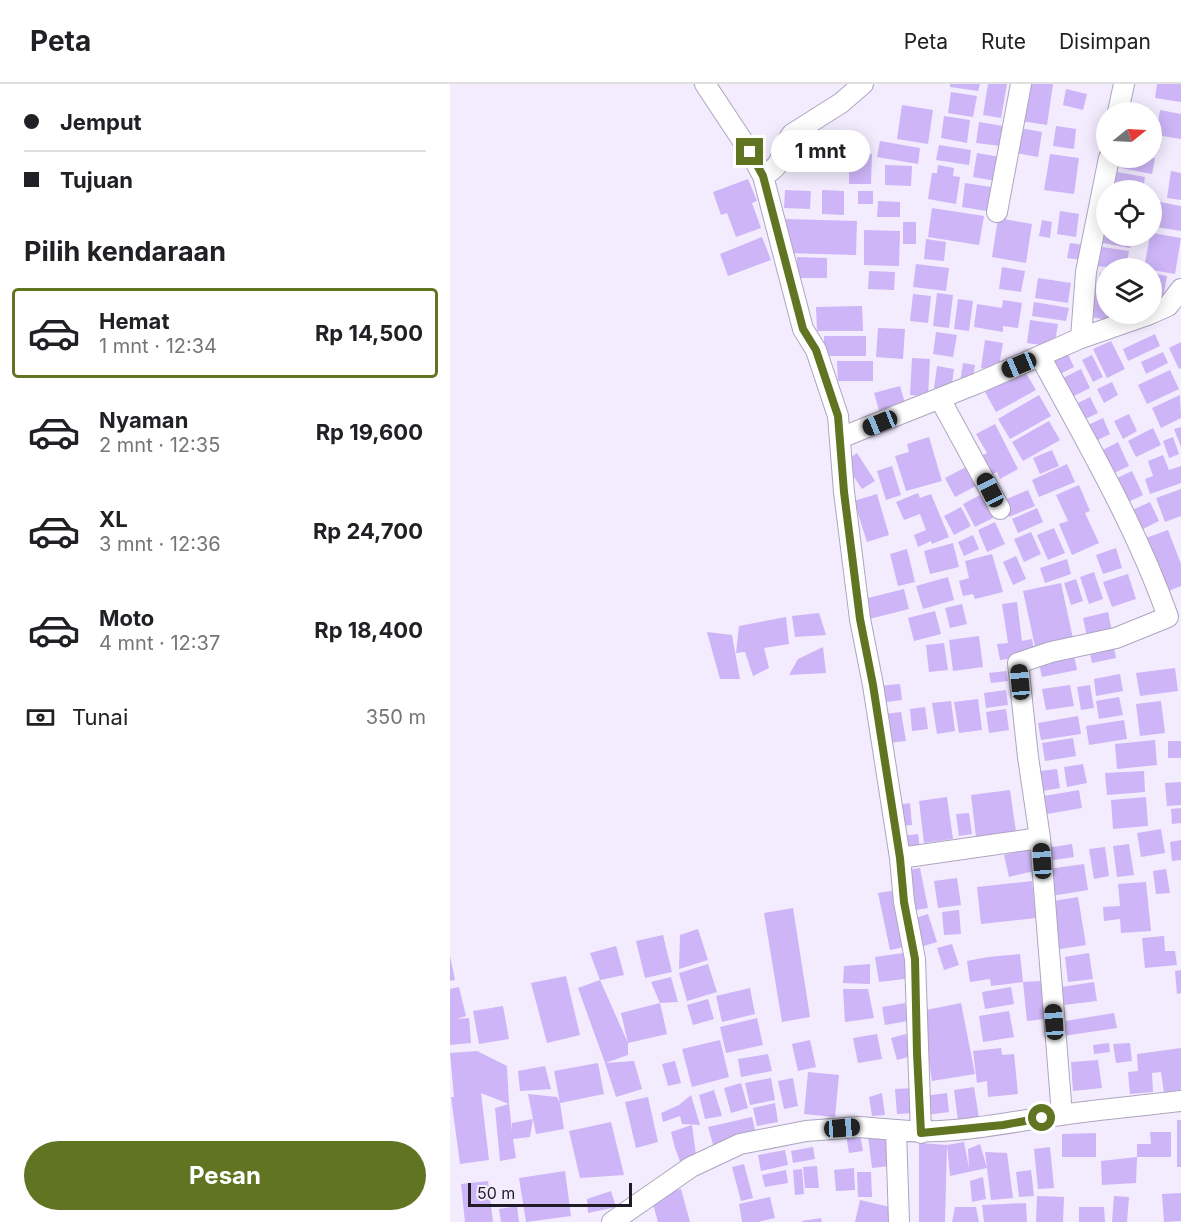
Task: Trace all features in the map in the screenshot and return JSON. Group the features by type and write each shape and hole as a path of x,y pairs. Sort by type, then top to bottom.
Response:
{"street":[{"path":"705,84 750,152 763,176 803,329 816,350 838,416 844,492 860,619 873,685 900,858 904,902 915,959 921,1133"},
{"path":"763,176 778,166 792,134 841,103 863,84"},
{"path":"998,212 1021,84"},
{"path":"1120,102 1124,84"},
{"path":"1082,338 1086,272 1107,168"},
{"path":"1162,308 1168,306 1181,289"},
{"path":"840,438 1121,324"},
{"path":"1040,356 1106,479 1174,615 1116,638 1051,652 1018,663 1028,757 1040,838 1062,1115"},
{"path":"940,399 1000,509"},
{"path":"900,858 1040,838"},
{"path":"612,1222 691,1167 741,1144 806,1131 859,1127 921,1133 1003,1125 1062,1115 1181,1101"},
{"path":"896,1130 899,1222"}],"building":[{"path":"950,84 980,84 978,91 950,87"},
{"path":"988,84 1007,84 1001,118 983,115"},
{"path":"1027,84 1053,84 1047,125 1021,121"},
{"path":"1157,84 1181,84 1181,102 1155,98"},
{"path":"1066,89 1087,94 1083,110 1063,105"},
{"path":"951,92 977,96 973,117 948,113"},
{"path":"902,105 933,110 928,144 897,139"},
{"path":"1162,110 1181,114 1181,139 1162,136"},
{"path":"944,116 970,120 967,143 941,138"},
{"path":"979,122 1003,126 1001,146 976,143"},
{"path":"1056,126 1076,129 1074,149 1053,146"},
{"path":"1020,128 1042,132 1038,157 1016,153"},
{"path":"880,141 920,148 918,164 877,157"},
{"path":"939,145 971,150 969,165 936,160"},
{"path":"791,147 826,148 825,168 790,167"},
{"path":"849,153 872,154 871,184 849,184"},
{"path":"977,153 1000,157 996,181 973,177"},
{"path":"1050,154 1079,158 1074,194 1044,190"},
{"path":"885,165 912,166 911,186 885,185"},
{"path":"938,165 954,168 953,176 960,177 956,204 928,199 932,173 937,173"},
{"path":"1121,168 1153,168 1152,174"},
{"path":"1171,171 1181,173 1181,200 1167,198"},
{"path":"1117,172 1145,177 1145,180 1116,180"},
{"path":"748,179 757,201 752,203 761,228 736,237 727,213 721,215 713,192"},
{"path":"965,183 991,187 987,211 962,207"},
{"path":"785,190 811,191 810,209 784,208"},
{"path":"822,190 844,191 844,215 822,214"},
{"path":"858,191 873,191 873,204 858,204"},
{"path":"878,201 900,202 900,217 877,217"},
{"path":"1162,202 1181,206 1181,231 1162,228"},
{"path":"932,208 984,216 979,245 928,237"},
{"path":"1060,211 1079,214 1076,237 1057,234"},
{"path":"998,218 1032,224 1026,263 992,257"},
{"path":"786,219 857,221 856,255 785,253"},
{"path":"1042,220 1052,222 1050,238 1039,236"},
{"path":"903,222 916,222 916,244 903,244"},
{"path":"864,230 900,231 899,266 864,265"},
{"path":"1162,235 1181,238 1175,274 1162,272 1162,258 1146,258 1148,246 1162,246"},
{"path":"762,237 771,260 728,276 720,254"},
{"path":"926,239 946,242 944,261 924,259"},
{"path":"1070,243 1084,245 1082,260 1067,258"},
{"path":"1096,246 1129,251 1128,258 1096,258 1096,266 1093,266"},
{"path":"797,257 827,258 827,278 796,278"},
{"path":"916,264 949,268 946,291 913,287"},
{"path":"1002,267 1025,271 1021,292 999,289"},
{"path":"869,271 895,272 894,290 868,289"},
{"path":"1162,275 1167,276 1162,298"},
{"path":"1038,278 1071,283 1068,303 1035,298"},
{"path":"1088,287 1096,289 1096,318 1083,316"},
{"path":"937,293 953,295 949,328 933,326"},
{"path":"913,294 931,296 928,323 910,321"},
{"path":"958,299 973,301 969,331 954,329"},
{"path":"1003,300 1022,303 1018,328 1003,326 1003,332 974,327 977,304 1002,308"},
{"path":"1034,302 1069,308 1066,321 1032,316"},
{"path":"862,306 863,331 817,331 816,307"},
{"path":"1030,320 1058,324 1054,347 1027,343"},
{"path":"878,328 905,329 903,359 876,357"},
{"path":"936,332 957,335 953,357 933,354"},
{"path":"1155,334 1160,346 1128,361 1123,349"},
{"path":"824,336 866,336 866,356 824,356"},
{"path":"985,340 1003,343 998,372 981,368"},
{"path":"1111,341 1125,369 1107,378 1093,349"},
{"path":"1181,342 1181,368 1179,369 1169,348"},
{"path":"1067,352 1074,367 1054,377 1047,362"},
{"path":"1163,352 1168,363 1146,374 1141,362"},
{"path":"1092,355 1103,377 1093,382 1082,360"},
{"path":"912,358 930,359 928,396 910,395"},
{"path":"837,361 873,361 873,381 838,381"},
{"path":"963,363 975,365 972,383 960,382"},
{"path":"937,366 954,369 951,391 934,388"},
{"path":"1081,369 1090,388 1068,399 1059,380"},
{"path":"1024,370 1036,390 996,412 985,392"},
{"path":"1170,370 1179,389 1147,404 1138,385"},
{"path":"1112,382 1118,395 1104,403 1097,389"},
{"path":"900,386 906,407 880,414 874,393"},
{"path":"1039,395 1051,416 1010,439 998,419"},
{"path":"1180,395 1181,418 1161,428 1152,408"},
{"path":"1090,397 1098,413 1081,421 1074,405"},
{"path":"1129,414 1137,431 1123,439 1114,421"},
{"path":"1103,418 1110,434 1094,442 1086,426"},
{"path":"1049,421 1060,440 1023,461 1012,442"},
{"path":"995,424 1018,469 1000,479 997,472 989,476 979,457 987,453 976,434"},
{"path":"1181,427 1181,447 1174,429"},
{"path":"1153,428 1161,445 1136,457 1128,441"},
{"path":"929,437 942,481 906,491 895,456 909,452 907,444"},
{"path":"1173,437 1179,454 1169,458 1163,441"},
{"path":"1118,442 1129,466 1110,475 1099,452"},
{"path":"1052,450 1059,466 1040,474 1033,458"},
{"path":"857,453 875,481 862,489 844,462"},
{"path":"1163,455 1169,470 1181,466 1181,483 1150,494 1145,479 1153,476 1148,461"},
{"path":"1067,464 1075,482 1039,497 1032,480"},
{"path":"892,466 901,495 886,500 877,471"},
{"path":"966,467 976,486 955,497 945,478"},
{"path":"1132,471 1143,495 1126,503 1115,479"},
{"path":"1079,485 1090,511 1085,513 1099,543 1072,555 1059,524 1068,521 1056,495"},
{"path":"1181,489 1181,516 1165,522 1156,498"},
{"path":"1028,490 1035,506 1009,517 1002,501"},
{"path":"918,493 920,498 931,494 949,537 918,547 914,535 926,530 920,514 904,520 896,502"},
{"path":"877,494 889,535 867,542 854,501"},
{"path":"980,495 993,518 975,527 963,504"},
{"path":"1150,502 1159,521 1139,531 1130,511"},
{"path":"961,507 971,526 954,535 944,516"},
{"path":"1037,508 1043,522 1018,533 1012,519"},
{"path":"995,522 1005,544 987,552 978,530"},
{"path":"1054,528 1065,553 1048,560 1037,535"},
{"path":"1168,530 1181,564 1181,586 1166,592 1146,538"},
{"path":"1031,532 1041,554 1024,562 1014,539"},
{"path":"973,535 979,549 964,556 958,542"},
{"path":"953,543 959,567 930,574 924,551"},
{"path":"1116,548 1122,568 1103,574 1096,555"},
{"path":"907,549 915,582 898,586 890,554"},
{"path":"992,554 1003,592 975,599 973,594 963,596 959,581 969,578 965,561"},
{"path":"1016,556 1026,579 1013,585 1003,562"},
{"path":"1067,559 1071,574 1045,583 1040,568"},
{"path":"1094,572 1103,599 1089,604 1080,577"},
{"path":"1128,574 1136,599 1112,607 1103,582"},
{"path":"948,577 954,600 923,609 916,586"},
{"path":"1076,579 1083,601 1071,605 1064,583"},
{"path":"1061,583 1074,643 1036,651 1023,591"},
{"path":"904,589 909,609 869,619 864,599"},
{"path":"1017,602 1022,641 1032,639 1035,655 1000,660 997,644 1008,643 1002,604"},
{"path":"962,604 967,624 950,628 945,608"},
{"path":"935,611 941,634 914,641 908,618"},
{"path":"1108,612 1113,636 1088,641 1083,618"},
{"path":"819,613 826,635 795,637 792,616"},
{"path":"786,617 789,644 764,648 769,668 753,676 745,652 736,653 739,626"},
{"path":"707,632 732,635 740,679 720,679"},
{"path":"979,636 983,667 953,671 949,640"},
{"path":"944,643 948,670 929,672 926,645"},
{"path":"1113,643 1116,658 1092,663 1089,648"},
{"path":"823,647 826,673 789,675 798,659"},
{"path":"1073,651 1077,670 1042,677 1038,659"},
{"path":"1175,668 1178,691 1140,696 1136,673"},
{"path":"1006,671 1008,681 991,683 989,673"},
{"path":"1120,674 1123,691 1096,696 1094,679"},
{"path":"900,684 902,700 879,703 877,686"},
{"path":"1070,685 1074,706 1046,710 1042,689"},
{"path":"1090,685 1094,708 1081,710 1077,687"},
{"path":"1006,690 1008,705 986,708 984,693"},
{"path":"1119,697 1123,715 1099,719 1096,701"},
{"path":"978,699 982,730 959,733 954,702"},
{"path":"951,701 955,731 937,734 932,703"},
{"path":"1161,701 1165,733 1140,736 1136,704"},
{"path":"925,707 928,729 912,731 910,709"},
{"path":"1006,709 1009,730 989,733 986,712"},
{"path":"901,712 906,741 888,743 884,714"},
{"path":"1078,716 1081,734 1041,740 1038,723"},
{"path":"1124,720 1127,739 1089,745 1086,726"},
{"path":"1073,738 1076,756 1045,761 1042,743"},
{"path":"1155,740 1157,765 1117,769 1115,744"},
{"path":"1168,741 1181,741 1181,758 1168,758"},
{"path":"1083,764 1087,783 1067,787 1064,767"},
{"path":"1057,769 1060,788 1043,791 1040,771"},
{"path":"1144,771 1145,792 1107,795 1105,773"},
{"path":"1181,782 1181,805 1167,806 1165,783"},
{"path":"1010,790 1016,832 976,837 971,795"},
{"path":"1079,790 1082,808 1047,814 1044,796"},
{"path":"947,797 953,839 924,843 919,801"},
{"path":"1146,797 1148,826 1113,829 1111,800"},
{"path":"910,803 912,825 900,826 898,805"},
{"path":"1181,808 1181,823 1172,824 1171,809"},
{"path":"969,813 972,834 959,836 956,814"},
{"path":"1161,829 1165,853 1141,857 1137,833"},
{"path":"918,834 920,850 903,852 901,836"},
{"path":"1181,840 1181,860 1172,861 1170,842"},
{"path":"1072,844 1074,857 1048,861 1046,848"},
{"path":"1129,844 1134,875 1117,877 1113,846"},
{"path":"1105,847 1109,876 1094,879 1089,849"},
{"path":"1029,849 1034,871 1009,877 1004,855"},
{"path":"1084,864 1088,890 1051,896 1048,869"},
{"path":"920,868 928,908 916,910 908,870"},
{"path":"1166,869 1170,893 1156,894 1153,871"},
{"path":"957,878 961,905 938,908 934,881"},
{"path":"1032,881 1036,918 981,924 977,887"},
{"path":"1146,882 1151,931 1121,933 1120,919 1104,921 1103,907 1120,906 1118,884"},
{"path":"897,890 908,946 890,950 878,893"},
{"path":"1078,897 1086,945 1054,950 1047,902"},
{"path":"793,908 810,1017 782,1022 764,913"},
{"path":"959,910 961,934 944,935 942,912"},
{"path":"928,914 937,942 920,947 912,919"},
{"path":"698,929 708,960 679,969 680,935"},
{"path":"663,935 672,972 645,978 636,941"},
{"path":"1164,936 1165,951 1175,951 1177,965 1145,968 1142,938"},
{"path":"952,944 959,965 944,970 937,948"},
{"path":"616,946 624,975 600,980 590,953"},
{"path":"910,952 913,978 879,982 875,957"},
{"path":"1089,953 1093,979 1068,982 1065,957"},
{"path":"1020,954 1023,982 991,986 990,979 970,982 967,961"},
{"path":"450,956 455,980 450,981"},
{"path":"708,964 717,992 687,1001 679,973"},
{"path":"870,964 870,984 843,983 844,966"},
{"path":"1181,970 1181,993 1177,994 1175,971"},
{"path":"566,976 580,1035 547,1043 531,983"},
{"path":"671,977 678,1002 660,1003 651,982"},
{"path":"600,980 628,1043 628,1055 605,1063 578,988"},
{"path":"1041,981 1044,1019 1027,1021 1023,982"},
{"path":"1094,982 1097,1001 1064,1005 1062,987"},
{"path":"459,987 466,1016 457,1019 469,1018 471,1043 450,1045 450,989"},
{"path":"1011,987 1014,1004 985,1009 982,992"},
{"path":"750,988 755,1014 722,1022 716,996"},
{"path":"843,989 868,989 874,1018 845,1022"},
{"path":"708,999 714,1019 693,1025 687,1005"},
{"path":"660,1003 667,1034 628,1043 621,1013"},
{"path":"905,1003 908,1021 885,1025 882,1007"},
{"path":"961,1003 975,1074 932,1081 921,1011"},
{"path":"503,1006 509,1039 479,1044 473,1011"},
{"path":"1009,1011 1014,1037 983,1042 979,1016"},
{"path":"1114,1013 1117,1028 1063,1036 1065,1021"},
{"path":"757,1018 763,1045 726,1053 720,1027"},
{"path":"877,1034 882,1059 858,1063 853,1038"},
{"path":"906,1034 912,1056 897,1060 891,1038"},
{"path":"720,1040 729,1077 692,1087 682,1049"},
{"path":"810,1040 816,1067 798,1071 792,1044"},
{"path":"1109,1043 1110,1052 1094,1054 1093,1045"},
{"path":"1130,1043 1132,1061 1116,1063 1113,1044"},
{"path":"1001,1048 1002,1055 1014,1054 1018,1094 988,1097 987,1081 977,1083 973,1051"},
{"path":"1181,1048 1181,1091 1164,1093 1161,1072 1152,1073 1153,1092 1130,1094 1128,1072 1138,1071 1137,1054"},
{"path":"477,1051 507,1066 509,1104 481,1093 489,1160 460,1164 451,1097 454,1097 450,1053"},
{"path":"768,1054 772,1071 741,1077 738,1059"},
{"path":"1098,1060 1102,1088 1073,1091 1071,1062"},
{"path":"634,1061 642,1089 616,1097 605,1063"},
{"path":"675,1061 681,1083 668,1086 662,1064"},
{"path":"598,1063 604,1094 560,1103 554,1071"},
{"path":"545,1066 551,1089 520,1091 518,1071"},
{"path":"808,1072 839,1075 835,1117 804,1114"},
{"path":"771,1078 775,1100 750,1105 745,1083"},
{"path":"793,1078 798,1106 784,1109 778,1081"},
{"path":"741,1083 748,1108 731,1113 724,1088"},
{"path":"974,1087 979,1118 958,1121 954,1090"},
{"path":"915,1088 916,1113 897,1114 895,1089"},
{"path":"714,1090 722,1116 705,1119 699,1095"},
{"path":"882,1093 885,1115 872,1116 869,1097"},
{"path":"947,1093 949,1112 926,1115 923,1096"},
{"path":"528,1094 557,1097 564,1129 536,1134"},
{"path":"691,1095 700,1125 682,1124 680,1116 663,1122 661,1113 679,1105"},
{"path":"648,1097 658,1142 636,1148 625,1102"},
{"path":"775,1103 778,1122 757,1126 753,1108"},
{"path":"509,1104 512,1131 512,1123 533,1119 530,1137 513,1139 516,1158 500,1161 495,1108"},
{"path":"752,1117 757,1138 714,1148 708,1127"},
{"path":"1177,1120 1181,1120 1181,1167 1177,1167"},
{"path":"611,1122 624,1175 580,1178 569,1131"},
{"path":"692,1125 696,1155 681,1164 671,1132"},
{"path":"1150,1132 1171,1132 1171,1157 1137,1157 1137,1144 1151,1144"},
{"path":"860,1133 863,1151 849,1153 846,1135"},
{"path":"886,1133 890,1166 872,1168 868,1136"},
{"path":"1096,1133 1096,1157 1062,1157 1062,1134"},
{"path":"964,1142 969,1168 968,1149 980,1144 987,1168 950,1176 947,1145"},
{"path":"919,1143 947,1145 945,1222 919,1222"},
{"path":"813,1147 815,1159 793,1163 791,1151"},
{"path":"1050,1147 1054,1188 1038,1189 1034,1149"},
{"path":"785,1150 788,1165 761,1171 758,1155"},
{"path":"985,1152 1007,1153 1013,1198 991,1200"},
{"path":"1137,1157 1136,1183 1102,1185 1101,1161"},
{"path":"744,1164 753,1198 741,1201 732,1167"},
{"path":"817,1166 819,1188 805,1188 803,1167"},
{"path":"854,1168 855,1190 836,1191 834,1170"},
{"path":"802,1169 804,1194 795,1195 793,1170"},
{"path":"786,1170 788,1183 765,1187 762,1175"},
{"path":"1031,1170 1034,1196 1019,1197 1016,1172"},
{"path":"565,1171 571,1216 526,1222 519,1178"},
{"path":"857,1172 871,1172 872,1197 858,1197"},
{"path":"983,1177 986,1199 972,1202 970,1181"},
{"path":"488,1181 493,1222 465,1222 461,1184"},
{"path":"681,1189 690,1222 658,1222 651,1197"},
{"path":"611,1191 616,1207 588,1213 587,1199"},
{"path":"1181,1193 1181,1221 1164,1222 1162,1194"},
{"path":"1037,1196 1064,1197 1063,1222 1036,1222"},
{"path":"1114,1196 1129,1197 1127,1222 1112,1222"},
{"path":"770,1197 775,1218 758,1222 742,1222 739,1204"},
{"path":"860,1200 894,1208 891,1222 855,1222"},
{"path":"1026,1203 1027,1222 984,1222 982,1205"},
{"path":"517,1206 519,1222 501,1222 499,1209"},
{"path":"955,1207 976,1207 979,1222 952,1222"},
{"path":"1079,1207 1104,1207 1105,1222 1079,1222"},
{"path":"821,1218 822,1222 802,1222 802,1221"}],"route":[{"path":"750,152 763,176 803,329 816,350 838,416 844,492 860,619 873,685 900,858 904,902 915,959 921,1133 1003,1125 1042,1118"}]}
